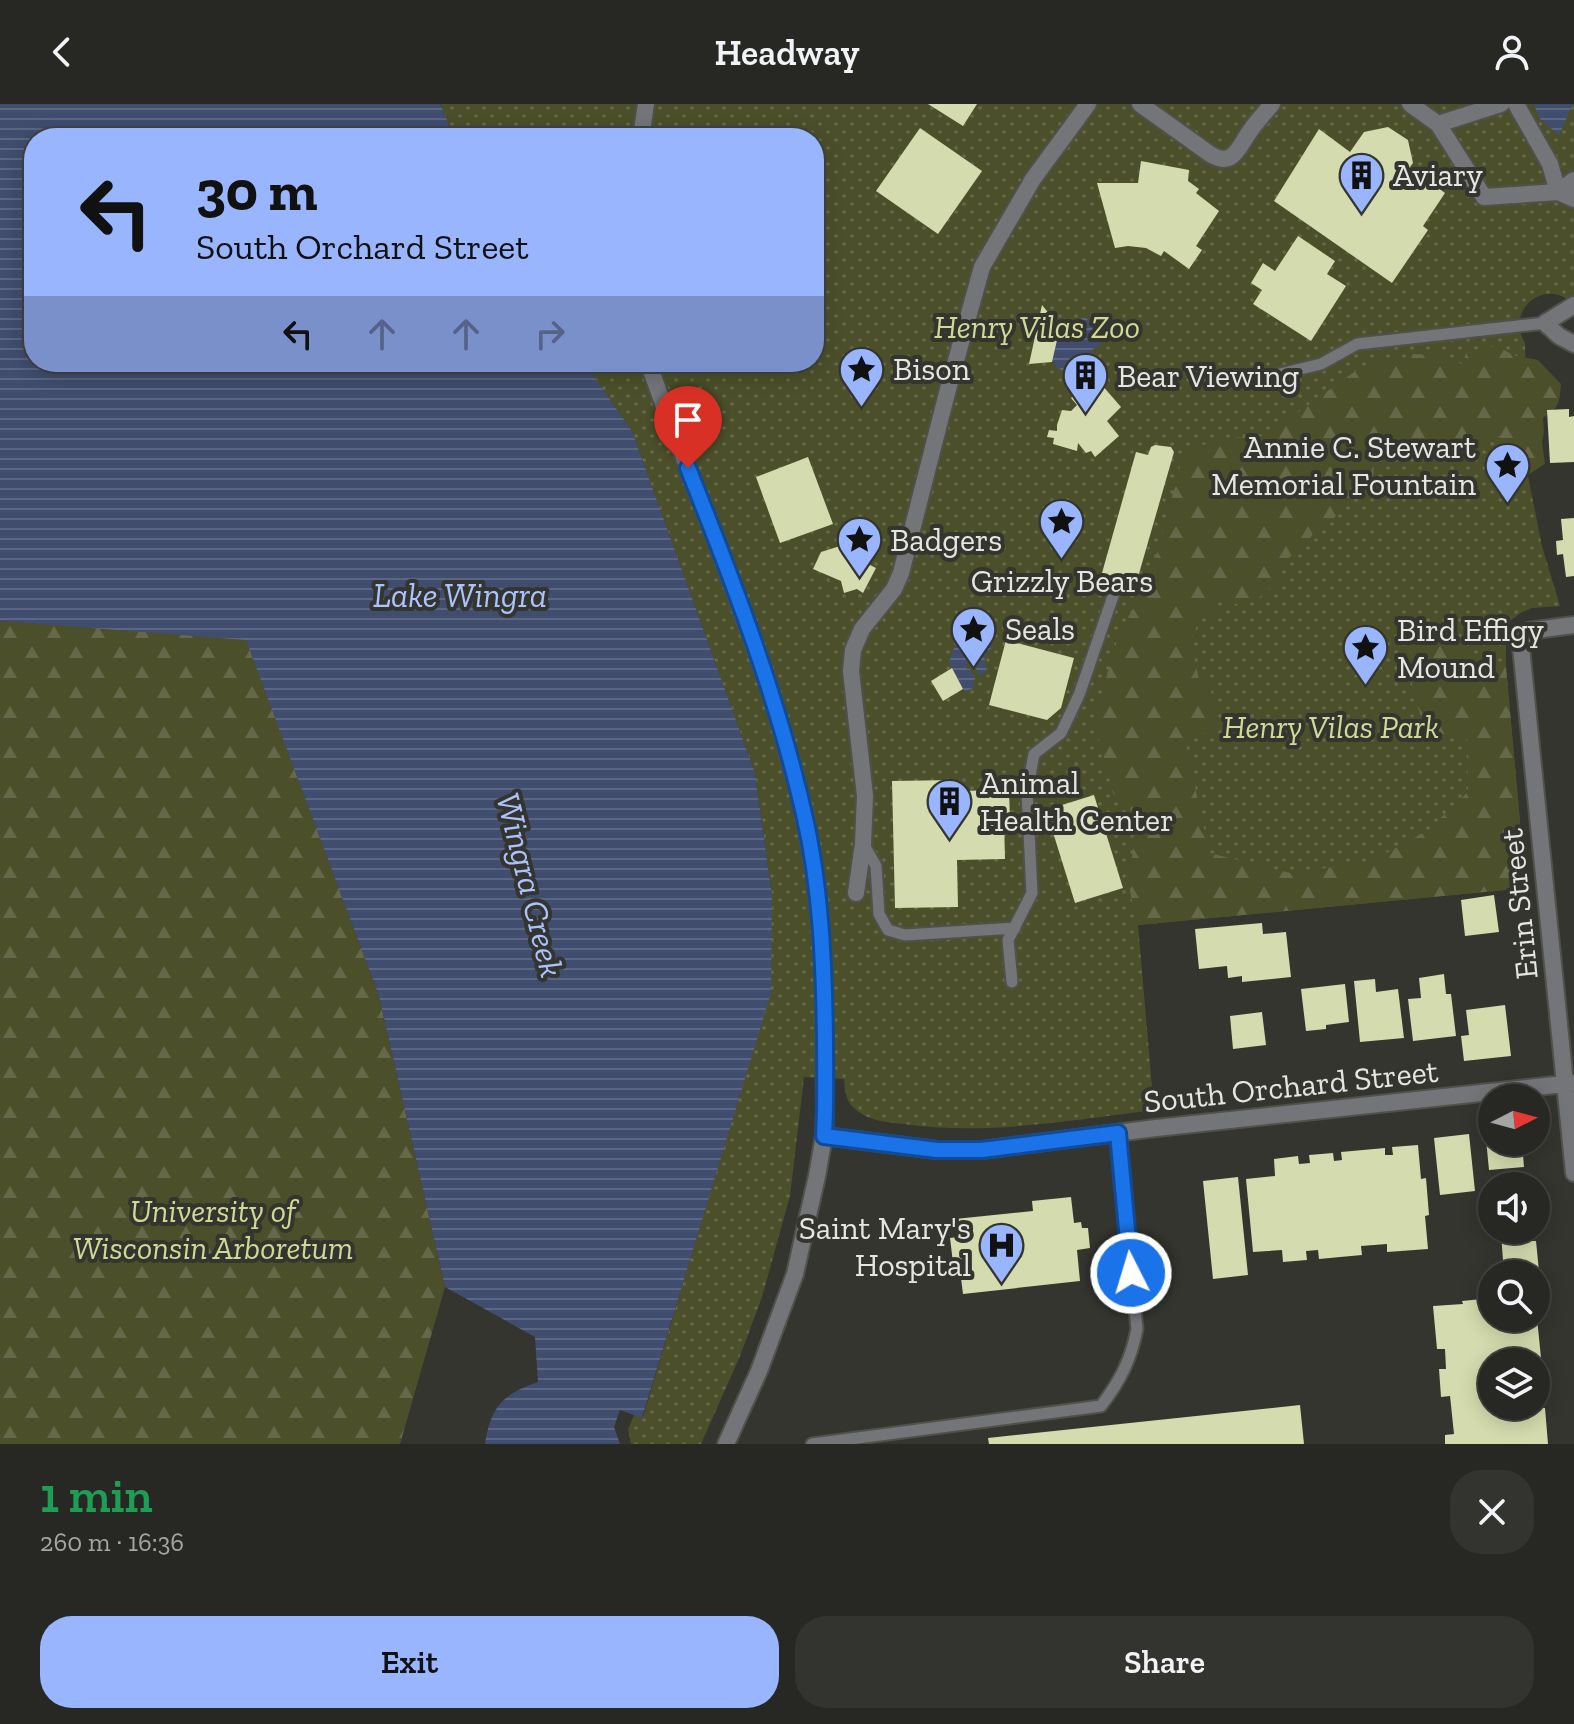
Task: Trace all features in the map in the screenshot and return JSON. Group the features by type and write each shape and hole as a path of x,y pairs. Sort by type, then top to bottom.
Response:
{"street":[{"path":"642,128 646,104"},
{"path":"856,893 863,844 865,796 851,671 853,650 862,629 894,589 901,573 982,267 1033,179 1088,104"},
{"path":"1140,104 1210,154 1224,159 1238,151 1248,133 1272,104"},
{"path":"1410,104 1438,124 1484,197 1558,192 1574,199"},
{"path":"1438,124 1501,104"},
{"path":"1516,104 1550,164 1558,192"},
{"path":"1558,192 1574,180"},
{"path":"1574,305 1545,323 1574,344"},
{"path":"652,372 770,689 805,815 822,944 824,1136 795,1274 759,1371 726,1444"},
{"name":"Erin Street","path":"1574,625 1528,631 1521,640 1570,1084 1574,1173"},
{"name":"South Orchard Street","path":"824,1136 937,1150 982,1150 1570,1084"}],"lane":[{"path":"1255,380 1321,364 1357,344 1545,323"},
{"path":"1012,982 1008,940 1032,893 1027,792 1034,754 1061,733 1079,695 1113,596"},
{"path":"863,844 876,866 879,914 888,930 905,935 1015,928"},
{"path":"812,1444 1101,1406 1119,1382 1137,1329 1118,1133"}],"green space":[{"path":"440,104 1574,104 1574,305 1564,297 1542,295 1524,308 1520,318 1525,343 1528,476 1542,546 1560,606 1522,612 1506,628 1506,667 1526,888 1138,925 1154,1110 1029,1125 935,1127 870,1118 850,1104 844,1079 804,1077 790,1196 762,1297 701,1444 631,1444 628,1429 634,1415 643,1417 749,1062 772,896 755,773 632,431 591,372 824,372 824,128 451,128"},
{"path":"1497,346 1513,355 1538,360 1561,384 1558,404 1543,418 1545,464 1520,480 1506,480 1496,453 1502,445 1501,436 1440,449 1430,438 1421,449 1408,450 1396,445 1389,429 1375,434 1373,478 1328,524 1317,527 1304,548 1282,562 1278,581 1255,601 1241,605 1214,596 1213,617 1195,618 1198,623 1192,637 1181,640 1194,656 1199,680 1207,683 1212,690 1209,698 1217,699 1218,707 1213,718 1216,730 1185,739 1209,853 1290,873 1370,862 1427,831 1468,792 1467,738 1443,734 1420,714 1408,668 1413,637 1442,633 1475,660 1506,667 1526,888 1138,925 1128,883 1138,817 1113,793 1094,720 1120,630 1148,586 1183,456 1215,439 1265,436 1357,370 1384,357 1401,364 1412,354 1446,353 1453,361 1462,364 1467,351"},
{"name":"University of Wisconsin Arboretum","path":"0,621 246,639 379,996 445,1287 400,1444 0,1444"}],"water":[{"name":"Lake Wingra","path":"0,104 440,104 451,128 24,128 24,372 591,372 632,431 755,773 772,896 771,993 642,1418 620,1410 614,1427 620,1444 485,1444 491,1420 501,1403 516,1391 538,1382 535,1337 445,1287 379,996 246,640 0,621"},
{"path":"1534,104 1573,104 1559,135 1540,119"},
{"path":"1082,317 1094,324 1101,341 1100,346 1092,349 1095,377 1082,388 1052,362 1059,331 1066,332 1079,325"},
{"path":"973,617 990,631 993,647 985,656 987,669 982,675 975,666 976,660 965,666 975,678 973,688 965,692 949,662 960,630 957,619"}],"building":[{"path":"928,104 977,104 963,126"},
{"name":"Aviary","path":"1388,127 1408,140 1413,163 1410,167 1445,193 1423,226 1428,230 1392,283 1274,201 1319,129 1350,152 1364,132"},
{"path":"920,128 982,171 938,234 876,191"},
{"path":"1141,161 1189,170 1188,181 1199,189 1196,193 1219,211 1196,246 1202,250 1189,269 1164,251 1161,256 1146,248 1115,248 1097,183 1138,183"},
{"path":"1298,236 1335,261 1327,274 1346,286 1311,341 1253,304 1262,290 1251,283 1263,263 1275,271"},
{"path":"1042,305 1060,327 1052,362 1029,364"},
{"name":"Bear Viewing","path":"1095,377 1121,407 1107,421 1119,436 1095,457 1091,451 1086,453 1078,443 1077,451 1053,444 1054,438 1047,437 1049,430 1057,431 1062,410 1071,411 1077,405 1071,398"},
{"path":"1569,409 1569,417 1574,416 1574,462 1550,463 1547,410"},
{"path":"1155,445 1171,447 1174,452 1136,584 1102,573 1136,452 1148,455"},
{"path":"808,457 833,524 780,543 756,477"},
{"path":"1574,518 1574,576 1566,577 1563,554 1557,555 1556,541 1563,540 1561,519"},
{"path":"840,546 842,555 853,560 854,557 876,568 863,593 857,589 844,593 841,581 813,569 821,552"},
{"path":"1006,640 1074,658 1061,708 1047,720 989,705"},
{"path":"952,668 963,689 943,701 931,681"},
{"name":"Animal Health Center","path":"955,780 955,791 1009,790 1010,820 1004,820 1005,859 957,860 958,907 895,908 892,781"},
{"path":"1094,795 1123,888 1075,903 1046,810"},
{"path":"1494,895 1499,932 1465,936 1461,900"},
{"path":"1262,923 1263,934 1286,932 1291,977 1242,982 1242,976 1228,978 1227,966 1199,969 1195,929"},
{"path":"1444,974 1446,994 1451,994 1456,1036 1413,1041 1408,999 1421,998 1419,978"},
{"path":"1375,979 1376,992 1398,989 1404,1038 1360,1042 1354,981"},
{"path":"1345,984 1349,1022 1306,1031 1301,989"},
{"path":"1505,1005 1511,1056 1464,1061 1461,1036 1469,1035 1466,1010"},
{"path":"1262,1012 1266,1045 1233,1049 1230,1016"},
{"path":"1469,1134 1475,1191 1440,1195 1434,1138"},
{"path":"1418,1145 1421,1179 1426,1178 1428,1249 1387,1252 1387,1244 1361,1246 1362,1255 1319,1259 1318,1250 1306,1251 1307,1260 1283,1262 1282,1250 1253,1252 1246,1179 1275,1176 1274,1159 1298,1156 1299,1164 1310,1163 1309,1155 1333,1153 1334,1161 1342,1160 1341,1152 1385,1148 1385,1155 1393,1155 1392,1147"},
{"path":"1488,1156 1523,1156 1524,1167 1489,1170"},
{"path":"1238,1177 1248,1275 1213,1279 1203,1181"},
{"path":"1071,1197 1074,1223 1081,1222 1082,1228 1088,1228 1090,1248 1077,1250 1080,1281 963,1294 960,1270 954,1271 950,1238 957,1237 955,1219 1033,1211 1032,1201"},
{"path":"1502,1244 1536,1244 1538,1260 1503,1260"},
{"path":"1478,1299 1478,1332 1538,1332 1540,1348 1478,1348 1478,1420 1546,1420 1548,1444 1445,1444 1445,1435 1454,1434 1450,1396 1441,1397 1439,1369 1446,1369 1445,1349 1437,1349 1433,1306 1463,1304 1462,1301"},
{"path":"1300,1405 1304,1444 989,1444 988,1438"}],"place":[{"name":"Aviary","path":"1362,214"},
{"name":"Bison","path":"862,408"},
{"name":"Bear Viewing","path":"1086,415"},
{"name":"Annie C. Stewart Memorial Fountain","path":"1507,504"},
{"name":"Grizzly Bears","path":"1062,561"},
{"name":"Badgers","path":"859,579"},
{"name":"Seals","path":"974,668"},
{"name":"Bird Effigy Mound","path":"1366,687"},
{"name":"Animal Health Center","path":"949,840"},
{"name":"Saint Mary's Hospital","path":"1002,1285"}],"route":[{"path":"688,468 770,689 805,815 822,944 824,1136 937,1150 982,1150 1118,1133 1131,1273"}],"park label":[{"name":"Henry Vilas Zoo","path":"1037,327"},
{"name":"Henry Vilas Park","path":"1331,727"}],"water label":[{"name":"Wingra Creek","path":"530,885"}]}
